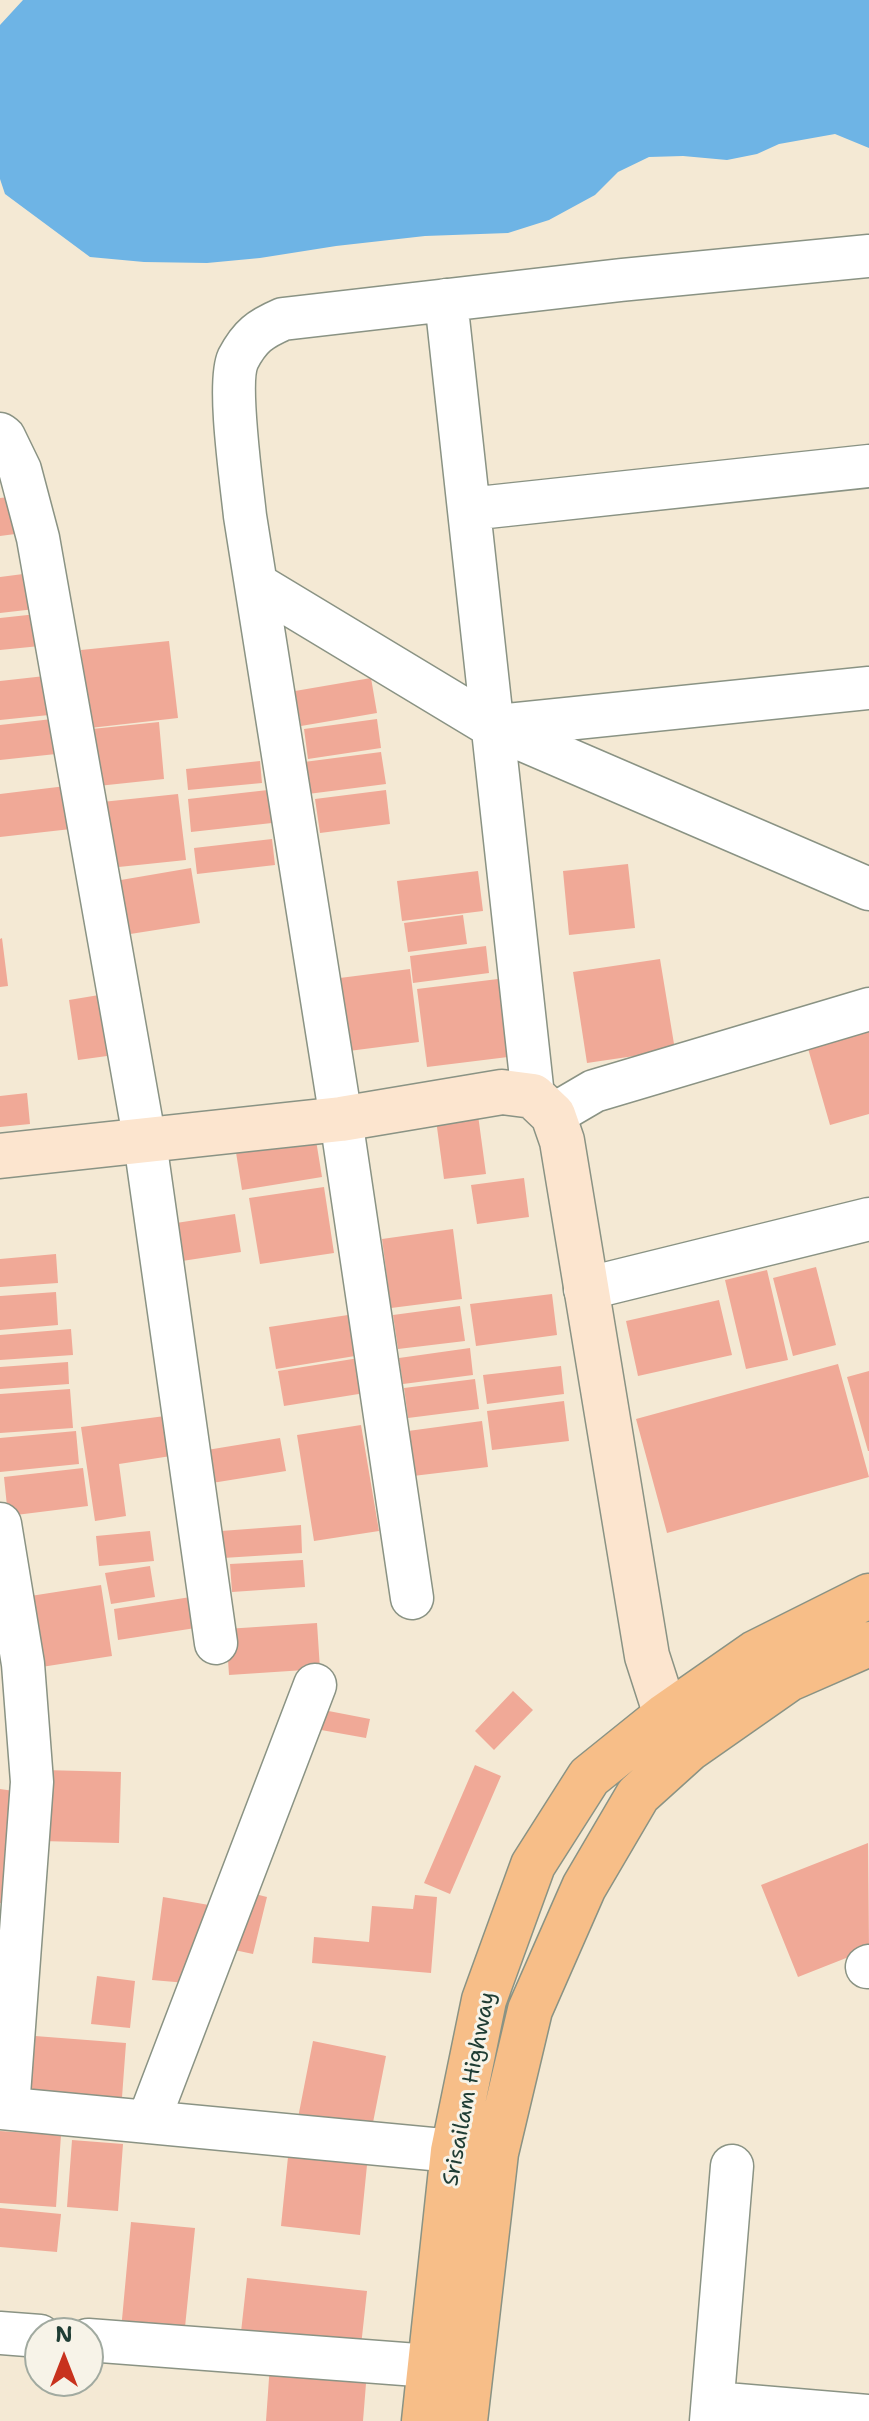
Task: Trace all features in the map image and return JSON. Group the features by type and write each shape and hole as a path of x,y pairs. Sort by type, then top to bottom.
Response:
{"highway":[{"name":"Srisailam Highway","path":"465,2421 496,2153 530,2010 584,1887 677,1732 755,1653 869,1596"},
{"name":"Srisailam Highway","path":"424,2421 453,2151 484,2000 533,1865 589,1777 677,1732 869,1644"}],"street":[{"path":"412,1598 341,1119 245,516 235,419 236,362 258,330 283,319 621,280 869,256"},
{"path":"446,300 493,727 543,1106 562,1141 647,1656 677,1732"},
{"path":"0,434 20,470 38,538 145,1142 216,1643"},
{"path":"469,509 869,466"},
{"path":"256,584 493,727 869,889"},
{"path":"493,727 869,688"},
{"path":"0,1156 341,1119 502,1092 543,1106 869,1009"},
{"path":"585,1289 869,1219"},
{"path":"0,1524 23,1664 32,1782 4,2108 453,2151"},
{"path":"148,2122 315,1685"},
{"path":"732,2166 712,2412 869,2416"},
{"path":"0,2333 24,2335"},
{"path":"104,2341 430,2366"}],"water":[{"path":"23,0 869,0 869,148 835,134 779,144 757,154 727,160 649,157 618,172 595,195 549,220 508,233 425,236 207,263 90,257 5,194 0,179 0,25"}],"building":[{"path":"18,496 23,533 0,536 0,498"},
{"path":"31,573 35,609 0,613 0,577"},
{"path":"37,614 40,646 0,650 0,618"},
{"path":"169,641 178,718 90,728 81,650"},
{"path":"45,676 49,715 0,720 0,681"},
{"path":"371,678 377,713 301,726 295,691"},
{"path":"52,719 56,754 0,760 0,725"},
{"path":"377,719 381,748 308,759 304,729"},
{"path":"159,722 164,779 98,786 92,729"},
{"path":"381,752 386,784 308,794 304,762"},
{"path":"260,761 262,783 188,790 186,769"},
{"path":"66,786 71,829 0,837 0,794"},
{"path":"268,790 272,823 191,832 188,799"},
{"path":"386,790 390,824 320,833 315,799"},
{"path":"178,794 186,860 109,868 102,802"},
{"path":"272,839 275,865 197,874 194,848"},
{"path":"628,864 635,928 569,935 563,871"},
{"path":"191,868 200,923 124,935 115,881"},
{"path":"478,871 483,911 402,921 397,881"},
{"path":"463,915 467,944 408,952 404,923"},
{"path":"0,939 8,986 0,987"},
{"path":"486,946 489,973 413,983 410,956"},
{"path":"660,959 675,1050 587,1063 573,972"},
{"path":"410,969 419,1042 341,1052 332,979"},
{"path":"498,979 508,1057 427,1067 417,989"},
{"path":"99,995 107,1056 78,1060 69,1000"},
{"path":"869,1021 869,1114 830,1125 805,1038"},
{"path":"27,1093 30,1124 0,1127 0,1096"},
{"path":"478,1115 486,1174 444,1179 436,1120"},
{"path":"314,1128 322,1177 242,1190 234,1140"},
{"path":"524,1178 529,1217 477,1224 471,1185"},
{"path":"324,1187 334,1253 260,1264 249,1198"},
{"path":"235,1214 241,1252 169,1263 163,1225"},
{"path":"453,1229 462,1299 391,1308 382,1239"},
{"path":"56,1254 58,1283 0,1287 0,1259"},
{"path":"816,1267 836,1345 793,1356 773,1278"},
{"path":"767,1270 788,1360 746,1369 725,1280"},
{"path":"56,1292 58,1325 0,1330 0,1296"},
{"path":"552,1294 557,1335 476,1346 470,1304"},
{"path":"719,1300 732,1355 638,1376 626,1321"},
{"path":"460,1306 465,1341 398,1349 393,1315"},
{"path":"348,1315 355,1356 276,1369 269,1327"},
{"path":"71,1329 73,1355 0,1360 0,1335"},
{"path":"470,1348 473,1375 403,1384 399,1358"},
{"path":"359,1358 365,1393 284,1406 278,1371"},
{"path":"68,1362 69,1384 0,1389 0,1367"},
{"path":"838,1364 869,1477 667,1533 636,1419"},
{"path":"561,1366 564,1394 487,1404 483,1375"},
{"path":"869,1371 869,1451 868,1451 847,1377"},
{"path":"475,1379 479,1409 408,1418 404,1388"},
{"path":"70,1389 73,1428 0,1433 0,1394"},
{"path":"564,1401 569,1441 492,1450 487,1411"},
{"path":"165,1416 171,1456 119,1464 126,1516 95,1521 81,1427"},
{"path":"482,1421 488,1467 413,1476 408,1431"},
{"path":"361,1425 379,1531 314,1541 297,1435"},
{"path":"76,1431 79,1464 0,1472 0,1438"},
{"path":"280,1438 286,1471 212,1483 207,1450"},
{"path":"83,1468 88,1506 8,1516 4,1477"},
{"path":"301,1525 302,1553 223,1558 221,1531"},
{"path":"150,1531 154,1561 99,1566 96,1536"},
{"path":"303,1560 305,1587 232,1592 230,1564"},
{"path":"150,1566 155,1597 111,1604 105,1573"},
{"path":"101,1585 112,1656 35,1668 24,1597"},
{"path":"197,1596 202,1627 118,1640 114,1609"},
{"path":"317,1623 320,1669 229,1675 226,1629"},
{"path":"513,1691 533,1710 494,1750 475,1731"},
{"path":"313,1708 370,1719 366,1738 310,1728"},
{"path":"475,1765 501,1776 450,1894 424,1883"},
{"path":"43,1770 121,1772 119,1843 41,1841"},
{"path":"0,1789 14,1791 2,1903 0,1903"},
{"path":"868,1843 869,1949 798,1977 761,1885"},
{"path":"239,1890 267,1897 253,1954 225,1948"},
{"path":"415,1895 437,1897 431,1973 312,1963 314,1937 369,1942 372,1906 413,1909"},
{"path":"163,1897 209,1905 187,1983 152,1980"},
{"path":"97,1976 135,1981 130,2028 91,2024"},
{"path":"35,2036 126,2043 121,2111 30,2104"},
{"path":"313,2041 386,2056 369,2143 296,2128"},
{"path":"0,2131 61,2135 56,2207 0,2203"},
{"path":"72,2140 123,2144 118,2211 67,2207"},
{"path":"289,2147 368,2155 360,2235 281,2226"},
{"path":"0,2208 61,2214 57,2252 0,2247"},
{"path":"131,2222 195,2228 183,2347 120,2341"},
{"path":"247,2278 367,2291 360,2355 240,2341"},
{"path":"270,2364 367,2371 363,2421 266,2421"}]}
